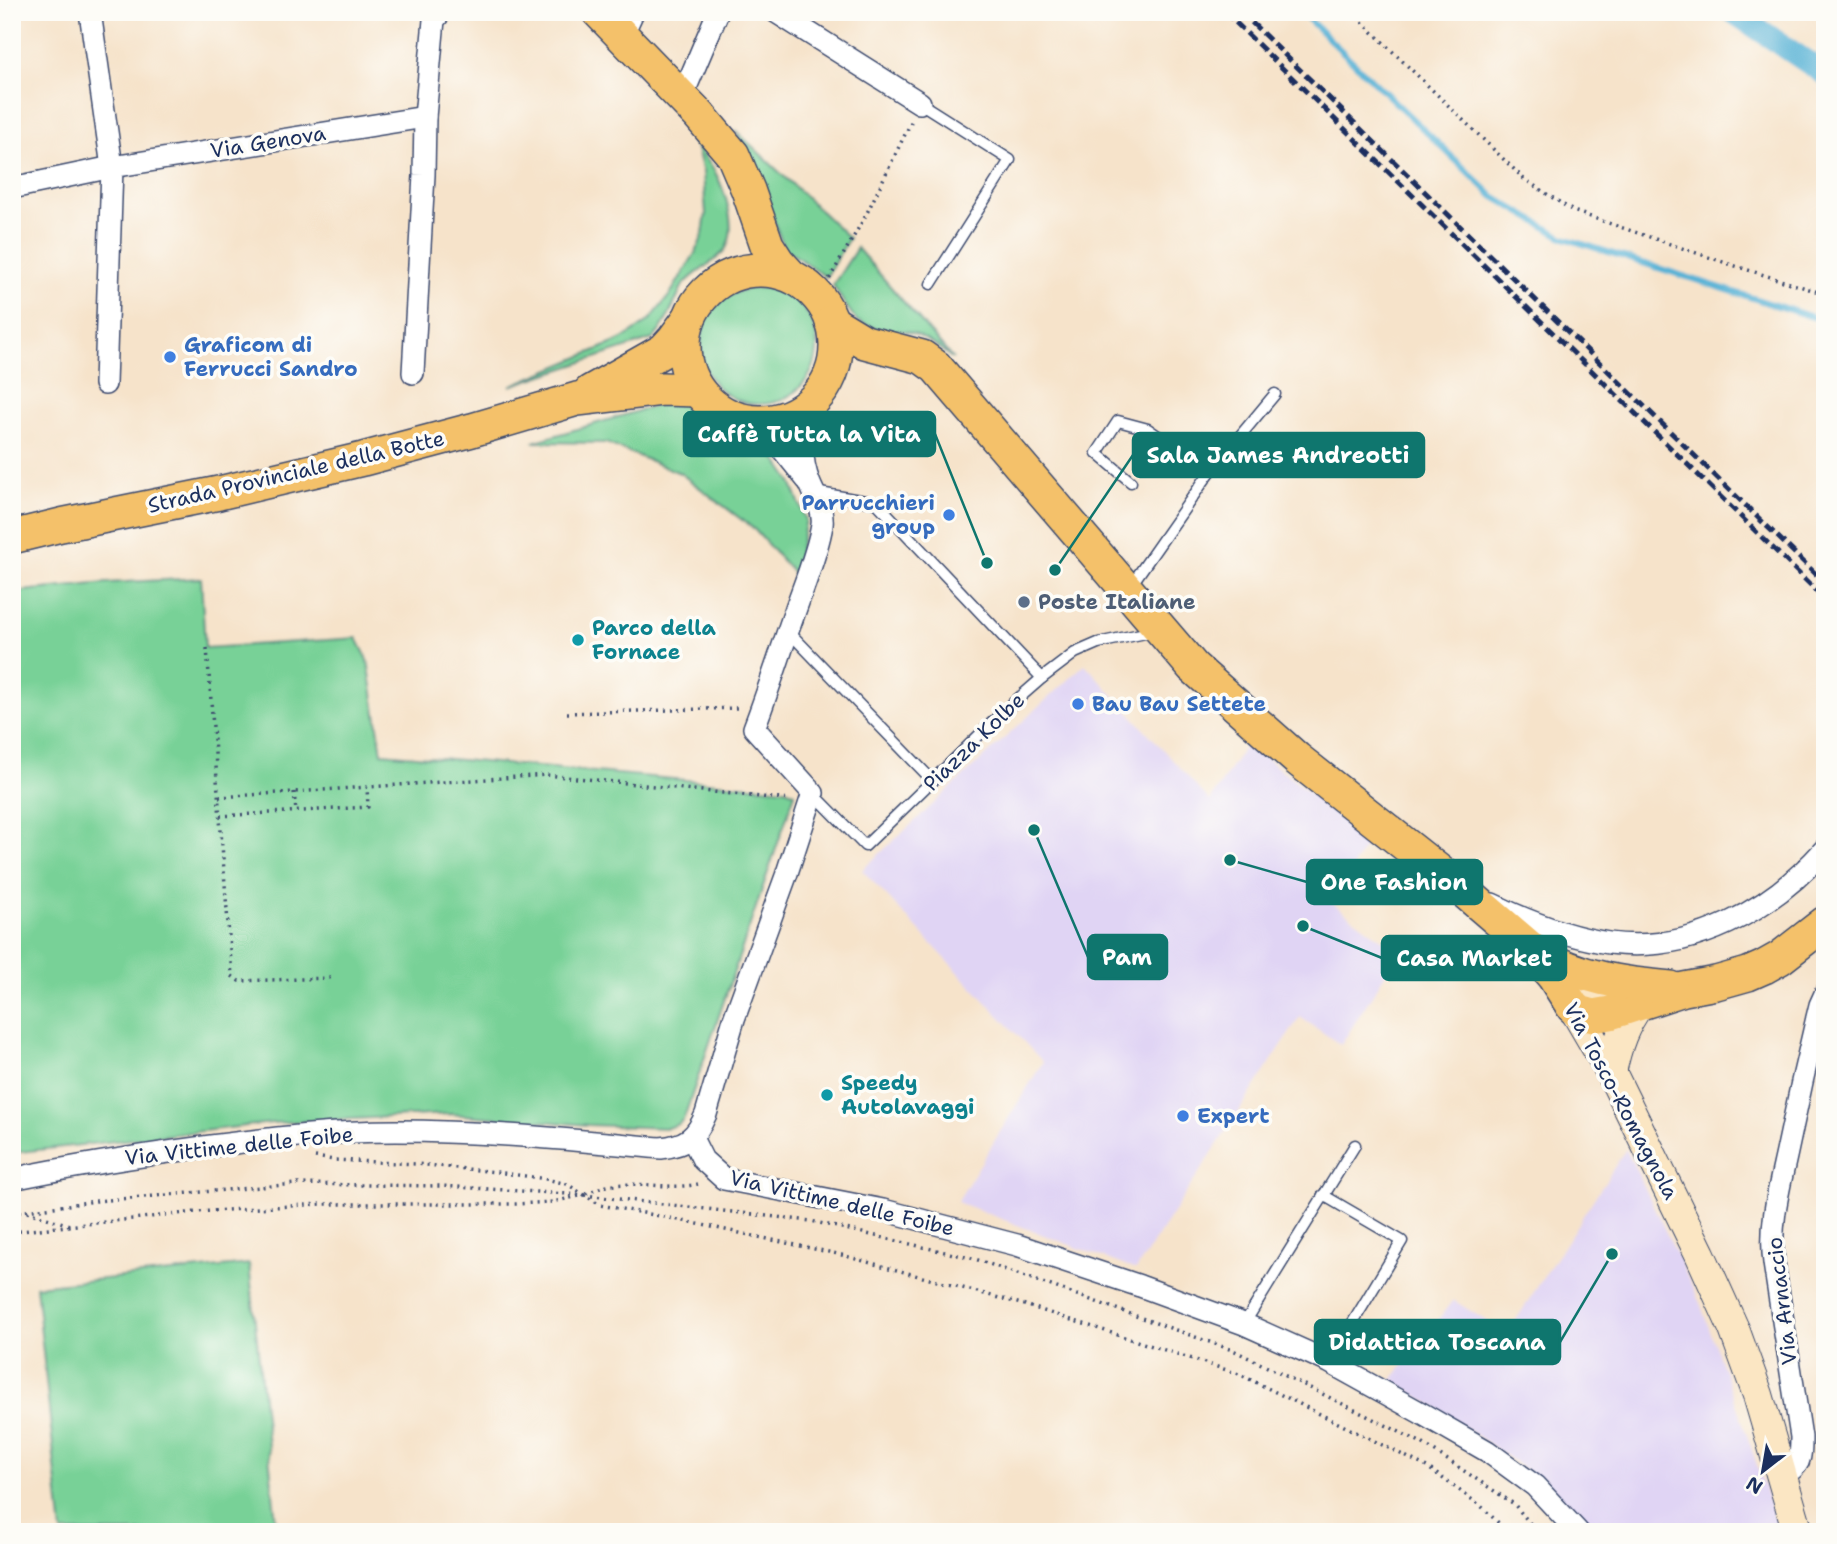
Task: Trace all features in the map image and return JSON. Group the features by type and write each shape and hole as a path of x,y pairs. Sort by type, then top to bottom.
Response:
{"main road":[{"path":"599,12 627,24 682,97 733,155 767,245 790,275"},
{"path":"713,134 729,169 745,225 743,244 724,279"},
{"path":"577,400 664,349 674,340 701,298 724,279 736,272 760,268 780,270 790,275 808,287 826,310 836,342 834,363 820,388 802,409 772,422 754,424 736,419 721,411 697,390 690,376 684,349 688,320"},
{"name":"Via Tosco-Romagnola","path":"826,310 865,342 922,357 936,367 1193,667 1297,759 1464,891 1528,947 1554,977 1611,1072 1734,1329 1758,1395 1797,1532"},
{"path":"820,388 864,363 890,362 908,366 956,390"},
{"path":"577,400 662,389 697,390"},
{"name":"Strada Provinciale della Botte","path":"12,537 363,459 577,400"},
{"path":"1528,947 1582,974 1640,994 1716,983 1764,968 1818,929"},
{"path":"1573,1007 1593,1016 1616,1012 1640,994"},
{"path":"1611,1072 1622,1033 1640,994"}],"street":[{"path":"90,12 112,167 105,384"},
{"path":"682,97 718,12"},
{"path":"776,12 920,103"},
{"path":"413,373 424,187 425,117 437,16"},
{"name":"Via Genova","path":"12,188 112,167 425,117"},
{"name":"Piazza Kolbe","path":"812,798 754,728 807,576 822,522 803,454 802,435 806,415 820,388"},
{"name":"Piazza Kolbe","path":"754,424 782,449 811,487"},
{"path":"692,1138 706,1114 734,1019 812,798"},
{"path":"1464,891 1539,924 1586,939 1631,944 1676,941 1710,931 1741,917 1797,879 1825,849"},
{"name":"Via Arnaccio","path":"1780,1476 1792,1471 1798,1462 1801,1437 1774,1263 1773,1221 1796,1107 1820,1005 1825,994"},
{"name":"Via Vittime delle Foibe","path":"12,1179 68,1167 182,1150 284,1137 352,1132 479,1133 661,1148 678,1145 692,1138 702,1160 724,1179 883,1210 1017,1245 1244,1324 1329,1362 1487,1451 1535,1486 1578,1532"}],"lane":[{"path":"920,103 1010,160 931,284"},
{"path":"1128,590 1210,472 1275,394"},
{"path":"1131,482 1097,453 1118,421 1148,429 1210,472"},
{"path":"811,487 877,503 1042,678"},
{"name":"Piazza Kolbe","path":"812,798 865,846 1030,688 1075,653 1098,643 1161,630"},
{"path":"788,631 933,781"},
{"path":"1244,1324 1355,1145"},
{"path":"1323,1195 1402,1241 1329,1362"}],"path":[{"path":"1352,12 1524,179 1573,211 1825,294"},
{"path":"826,310 866,215 920,103"},
{"path":"207,648 232,976 239,981 331,978"},
{"path":"567,713 762,707"},
{"path":"219,797 547,775 812,798"},
{"path":"220,816 368,807 367,787"},
{"path":"294,792 296,811"},
{"path":"312,1157 498,1171 545,1179 567,1184 600,1205 838,1254 1024,1305 1239,1374 1427,1467 1481,1506 1508,1532"},
{"path":"12,1233 196,1212 321,1204 553,1202 584,1195 595,1188 614,1185 686,1187 724,1179"},
{"path":"12,1213 96,1201 296,1184 441,1186 584,1195 811,1221 975,1259 1235,1350 1422,1443 1514,1504 1536,1532"},
{"path":"25,1211 73,1226"}],"shaded area":[{"path":"1085,664 1210,801 1247,743 1369,840 1331,902 1399,952 1341,1045 1300,1017 1136,1270 957,1202 1043,1062 862,870"},
{"path":"1626,1149 1700,1303 1779,1532 1586,1532 1552,1488 1392,1380 1453,1300 1507,1334"}],"green space":[{"path":"735,130 849,238 826,277 784,248 756,172"},
{"path":"689,134 714,170 726,200 731,223 728,244 723,252 682,287 666,321 653,339 510,386 623,339 650,320 669,296 697,250 706,214 703,172 697,149"},
{"path":"857,248 953,359 917,335 905,331 882,331 857,321 833,285"},
{"path":"759,288 781,293 800,305 812,324 817,346 812,368 800,387 781,399 759,404 737,399 718,387 706,368 701,346 706,324 718,305 737,293"},
{"path":"669,402 682,402 712,421 766,444 790,480 806,520 794,574 754,529 680,473 606,443 533,442"},
{"path":"201,578 205,648 357,638 368,660 382,753 786,789 795,793 684,1118 679,1124 667,1128 588,1125 450,1114 272,1123 12,1153 12,592"},
{"path":"249,1264 277,1532 62,1532 36,1286"}],"waterway":[{"path":"1301,12 1494,197 1564,238 1825,321"},
{"path":"1733,12 1825,74"}],"railway":[{"path":"1225,12 1825,599"},
{"path":"1241,12 1825,583"}],"place":[{"name":"Graficom di Ferrucci Sandro","path":"170,357"},
{"name":"Parrucchieri group","path":"949,515"},
{"name":"Caffè Tutta la Vita","path":"987,563"},
{"name":"Sala James Andreotti","path":"1055,570"},
{"name":"Poste Italiane","path":"1024,602"},
{"name":"Parco della Fornace","path":"578,640"},
{"name":"Bau Bau Settete","path":"1078,704"},
{"name":"Pam","path":"1034,830"},
{"name":"One Fashion","path":"1230,860"},
{"name":"Casa Market","path":"1303,926"},
{"name":"Speedy Autolavaggi","path":"827,1095"},
{"name":"Expert","path":"1183,1116"},
{"name":"Didattica Toscana","path":"1612,1254"}]}
